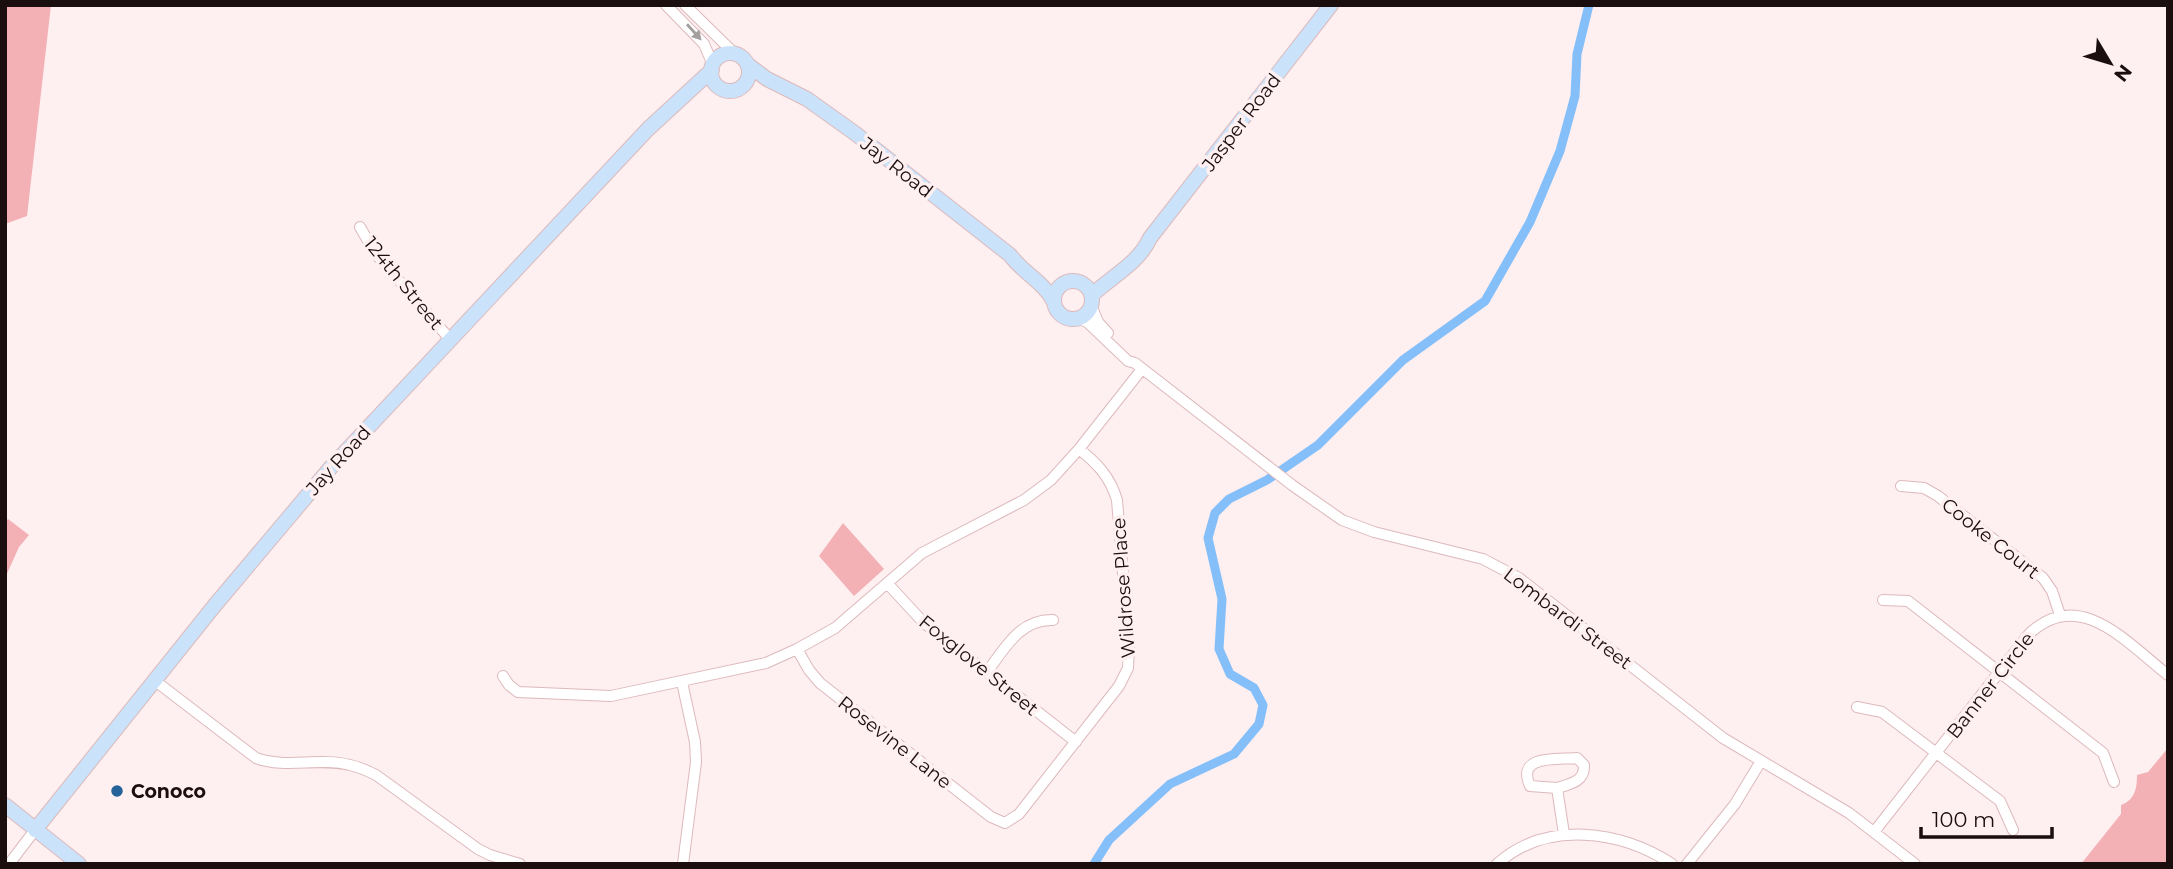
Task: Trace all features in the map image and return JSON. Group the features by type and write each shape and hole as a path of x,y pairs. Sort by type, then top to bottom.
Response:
{"street":[{"path":"666,5 699,38 709,53 713,80 720,88 731,91 741,88 749,75 747,64 685,5"},
{"name":"Jasper Road","path":"1091,300 1146,246 1331,5"},
{"path":"712,67 720,57 735,54"},
{"name":"Jay Road","path":"747,64 767,79 807,99 856,134 1010,255 1041,283 1054,302"},
{"name":"Jay Road","path":"35,830 154,680 332,466 449,338 665,112 712,67"},
{"name":"Jay Road","path":"741,88 759,84 780,86"},
{"name":"Jay Road","path":"665,112 698,91 720,88"},
{"name":"124th Street","path":"360,227 375,253 449,338"},
{"name":"Jasper Road","path":"1073,281 1087,282 1101,277 1150,238"},
{"name":"Jay Road","path":"1010,255 1051,279 1073,281"},
{"path":"1073,281 1087,287 1091,300 1086,313 1077,318 1062,315 1054,302 1056,292 1073,281"},
{"name":"Lombardi Street","path":"1091,300 1100,325 1133,356 1139,366"},
{"name":"Lombardi Street","path":"1077,318 1087,322 1128,361 1139,366 1324,509 1360,528 1483,559 1510,572 1723,738 1832,802 1915,864"},
{"path":"503,676 518,692 582,697 611,696 766,663 797,649 835,628 922,553 1024,500 1051,480 1079,449 1139,366"},
{"name":"Wildrose Place","path":"1005,823 1019,814 1119,685 1128,668 1129,647 1117,500 1113,486 1101,467 1079,449"},
{"name":"Cooke Court","path":"1900,486 1924,488 1938,496 2043,578 2052,591 2060,615"},
{"name":"Foxglove Street","path":"887,583 923,622 1076,742"},
{"path":"1883,600 1908,601 2103,753 2114,782"},
{"path":"2060,615 2079,615 2095,620 2168,676"},
{"name":"Banner Circle","path":"1874,832 2029,634 2042,621 2060,615"},
{"path":"987,672 1027,624 1039,619 1053,620"},
{"name":"Rosevine Lane","path":"797,649 820,683 991,817 1005,823"},
{"path":"154,680 256,758 273,763 348,764 362,769 376,775 478,849 520,864"},
{"path":"682,682 695,742 696,762 683,864"},
{"path":"1857,707 1882,712 2000,801 2013,830"},
{"path":"1577,758 1584,765 1584,772 1579,780 1557,788 1530,786 1526,777 1528,767 1534,762 1577,758"},
{"path":"1687,864 1735,804 1762,761"},
{"path":"1557,788 1564,834"},
{"path":"5,805 79,864"},
{"path":"9,864 35,830"},
{"path":"1497,864 1505,856 1530,843 1564,834 1616,839 1651,850 1672,864"}],"shaded area":[{"path":"5,5 51,5 27,216 5,224"},
{"path":"8,519 29,535 19,547 5,578 5,523"},
{"path":"843,523 884,569 854,596 819,556"},
{"path":"2168,748 2168,864 2081,864 2121,814 2121,805 2132,797 2136,789 2137,775 2148,772"}],"waterway":[{"path":"1094,864 1109,840 1170,784 1234,754 1259,724 1263,705 1254,688 1230,674 1219,649 1222,599 1208,538 1215,513 1229,499 1267,480 1318,445 1403,360 1485,301 1530,222 1560,151 1575,96 1577,54 1589,5"}],"place":[{"name":"Conoco","path":"117,791"}]}
